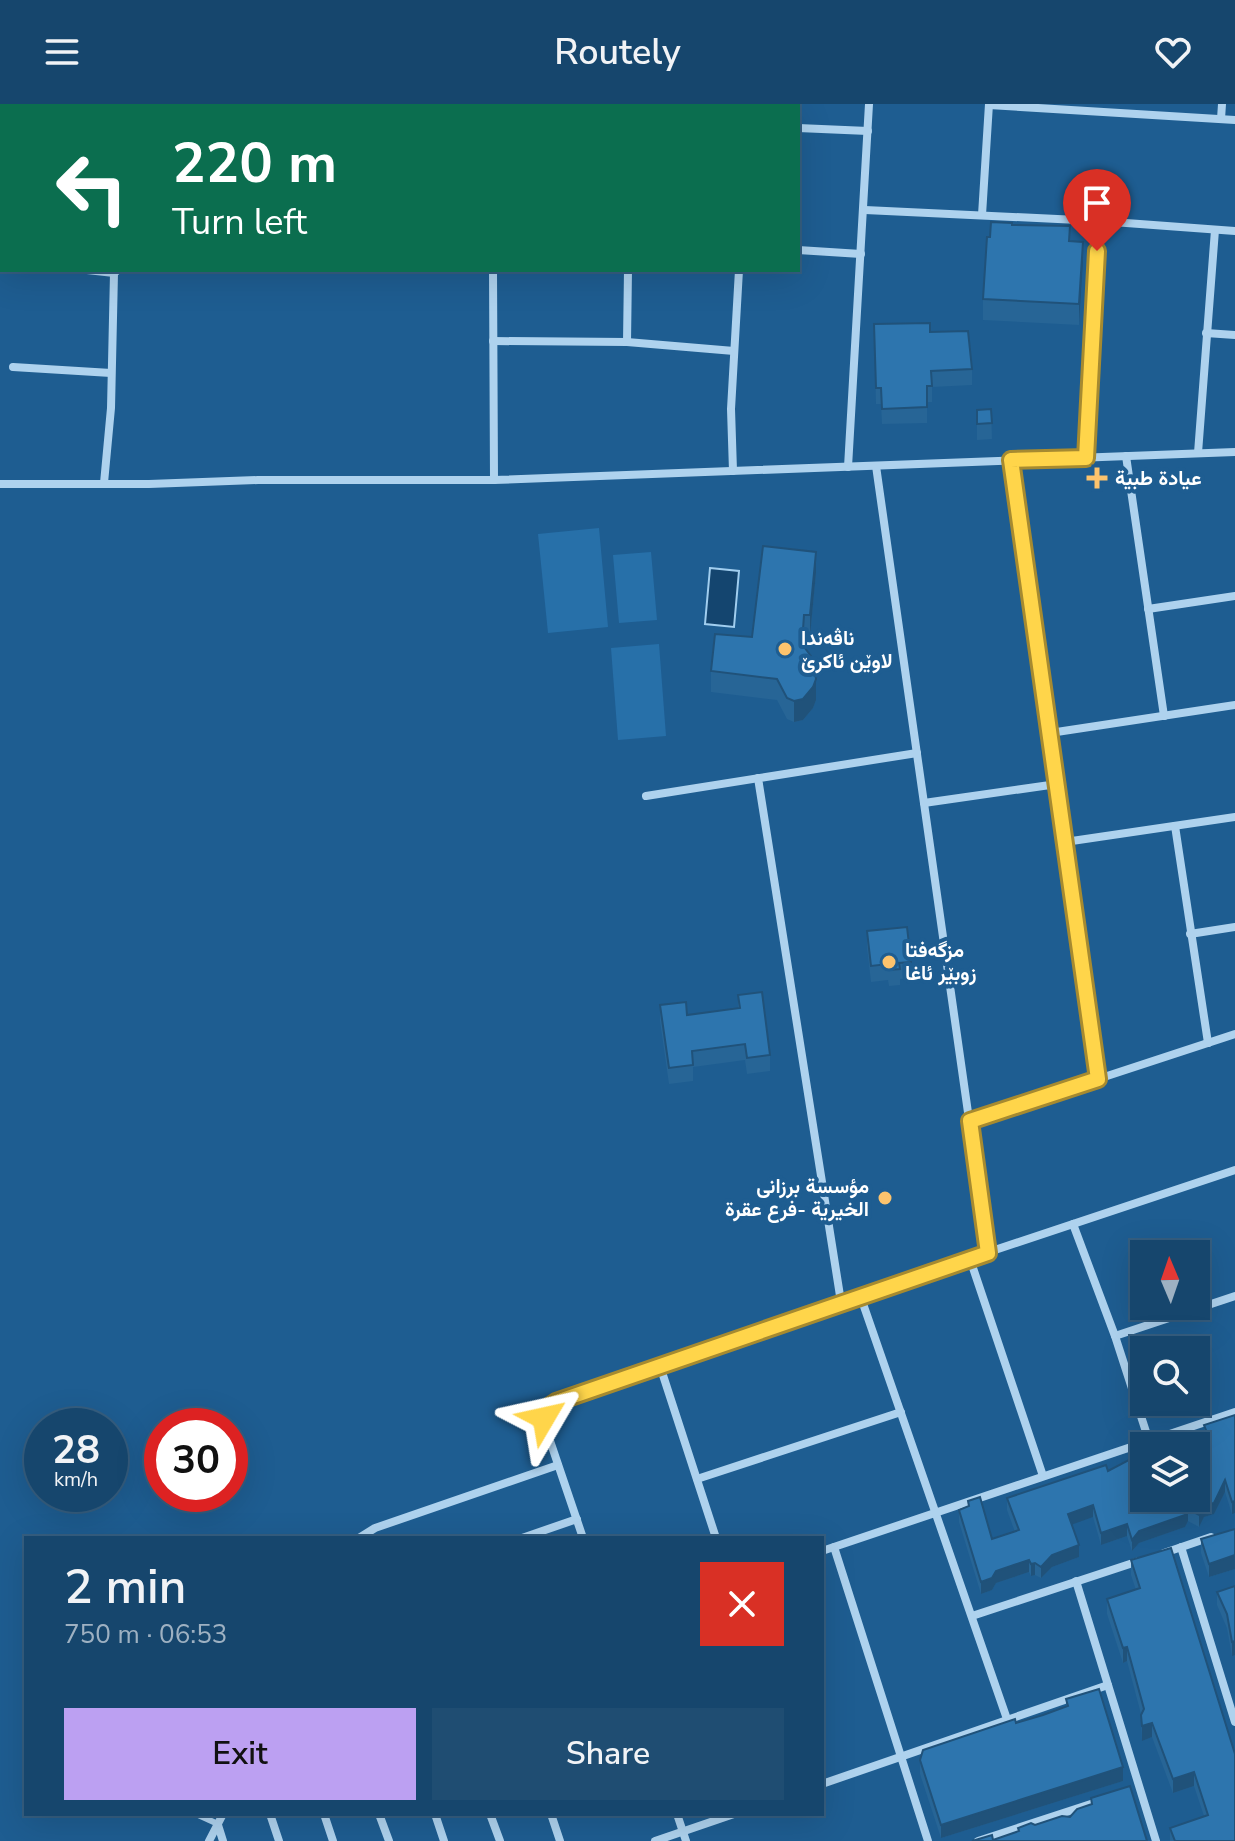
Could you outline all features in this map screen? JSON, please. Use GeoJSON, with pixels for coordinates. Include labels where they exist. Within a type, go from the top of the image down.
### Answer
{"type":"FeatureCollection","features":[{"type":"Feature","properties":{"kind":"street"},"geometry":{"type":"LineString","coordinates":[[848,467],[869,104]]}},
{"type":"Feature","properties":{"kind":"street"},"geometry":{"type":"LineString","coordinates":[[982,215],[989,104],[1106,108],[1235,120]]}},
{"type":"Feature","properties":{"kind":"street"},"geometry":{"type":"LineString","coordinates":[[1221,119],[1222,104]]}},
{"type":"Feature","properties":{"kind":"street"},"geometry":{"type":"LineString","coordinates":[[800,128],[868,131]]}},
{"type":"Feature","properties":{"kind":"street"},"geometry":{"type":"LineString","coordinates":[[865,210],[1235,231]]}},
{"type":"Feature","properties":{"kind":"street"},"geometry":{"type":"LineString","coordinates":[[1086,458],[1099,221]]}},
{"type":"Feature","properties":{"kind":"street"},"geometry":{"type":"LineString","coordinates":[[1198,453],[1215,230]]}},
{"type":"Feature","properties":{"kind":"street"},"geometry":{"type":"LineString","coordinates":[[800,250],[861,254]]}},
{"type":"Feature","properties":{"kind":"street"},"geometry":{"type":"LineString","coordinates":[[104,483],[111,408],[116,272]]}},
{"type":"Feature","properties":{"kind":"street"},"geometry":{"type":"LineString","coordinates":[[493,272],[494,480]]}},
{"type":"Feature","properties":{"kind":"street"},"geometry":{"type":"LineString","coordinates":[[627,342],[628,272]]}},
{"type":"Feature","properties":{"kind":"street"},"geometry":{"type":"LineString","coordinates":[[733,471],[731,409],[739,272]]}},
{"type":"Feature","properties":{"kind":"street"},"geometry":{"type":"LineString","coordinates":[[1206,333],[1235,335]]}},
{"type":"Feature","properties":{"kind":"street"},"geometry":{"type":"LineString","coordinates":[[493,341],[627,342],[734,351]]}},
{"type":"Feature","properties":{"kind":"street"},"geometry":{"type":"LineString","coordinates":[[13,367],[111,373]]}},
{"type":"Feature","properties":{"kind":"street"},"geometry":{"type":"LineString","coordinates":[[0,484],[494,480],[1235,452]]}},
{"type":"Feature","properties":{"kind":"street"},"geometry":{"type":"LineString","coordinates":[[1126,456],[1164,716]]}},
{"type":"Feature","properties":{"kind":"street"},"geometry":{"type":"LineString","coordinates":[[1011,460],[1098,1079]]}},
{"type":"Feature","properties":{"kind":"street"},"geometry":{"type":"LineString","coordinates":[[876,466],[988,1253]]}},
{"type":"Feature","properties":{"kind":"street"},"geometry":{"type":"LineString","coordinates":[[1148,609],[1235,596]]}},
{"type":"Feature","properties":{"kind":"street"},"geometry":{"type":"LineString","coordinates":[[1050,733],[1235,705]]}},
{"type":"Feature","properties":{"kind":"street"},"geometry":{"type":"LineString","coordinates":[[646,796],[917,753]]}},
{"type":"Feature","properties":{"kind":"street"},"geometry":{"type":"LineString","coordinates":[[758,778],[841,1302]]}},
{"type":"Feature","properties":{"kind":"street"},"geometry":{"type":"LineString","coordinates":[[924,803],[1057,784]]}},
{"type":"Feature","properties":{"kind":"street"},"geometry":{"type":"LineString","coordinates":[[1065,842],[1235,817]]}},
{"type":"Feature","properties":{"kind":"street"},"geometry":{"type":"LineString","coordinates":[[1175,826],[1208,1043]]}},
{"type":"Feature","properties":{"kind":"street"},"geometry":{"type":"LineString","coordinates":[[1190,934],[1235,927]]}},
{"type":"Feature","properties":{"kind":"street"},"geometry":{"type":"LineString","coordinates":[[970,1121],[1235,1034]]}},
{"type":"Feature","properties":{"kind":"street"},"geometry":{"type":"LineString","coordinates":[[582,1536],[544,1423],[547,1408],[556,1402],[860,1295],[1235,1170]]}},
{"type":"Feature","properties":{"kind":"street"},"geometry":{"type":"LineString","coordinates":[[1073,1224],[1115,1336],[1146,1432]]}},
{"type":"Feature","properties":{"kind":"street"},"geometry":{"type":"LineString","coordinates":[[970,1259],[1043,1476]]}},
{"type":"Feature","properties":{"kind":"street"},"geometry":{"type":"LineString","coordinates":[[860,1295],[1007,1719]]}},
{"type":"Feature","properties":{"kind":"street"},"geometry":{"type":"LineString","coordinates":[[1115,1336],[1235,1296]]}},
{"type":"Feature","properties":{"kind":"street"},"geometry":{"type":"LineString","coordinates":[[660,1366],[715,1536]]}},
{"type":"Feature","properties":{"kind":"street"},"geometry":{"type":"LineString","coordinates":[[697,1479],[901,1412]]}},
{"type":"Feature","properties":{"kind":"street"},"geometry":{"type":"LineString","coordinates":[[1176,1432],[1235,1412]]}},
{"type":"Feature","properties":{"kind":"street"},"geometry":{"type":"LineString","coordinates":[[824,1550],[1130,1447]]}},
{"type":"Feature","properties":{"kind":"street"},"geometry":{"type":"LineString","coordinates":[[362,1536],[375,1528],[558,1465]]}},
{"type":"Feature","properties":{"kind":"street"},"geometry":{"type":"LineString","coordinates":[[528,1536],[577,1519]]}},
{"type":"Feature","properties":{"kind":"street"},"geometry":{"type":"LineString","coordinates":[[972,1616],[1222,1534]]}},
{"type":"Feature","properties":{"kind":"street"},"geometry":{"type":"LineString","coordinates":[[834,1547],[928,1841]]}},
{"type":"Feature","properties":{"kind":"street"},"geometry":{"type":"LineString","coordinates":[[1181,1547],[1235,1722]]}},
{"type":"Feature","properties":{"kind":"street"},"geometry":{"type":"LineString","coordinates":[[1076,1581],[1156,1841]]}},
{"type":"Feature","properties":{"kind":"street"},"geometry":{"type":"LineString","coordinates":[[824,1783],[1108,1685]]}},
{"type":"Feature","properties":{"kind":"street"},"geometry":{"type":"LineString","coordinates":[[1124,1793],[1139,1788]]}},
{"type":"Feature","properties":{"kind":"street"},"geometry":{"type":"LineString","coordinates":[[978,1841],[1110,1797]]}},
{"type":"Feature","properties":{"kind":"street"},"geometry":{"type":"LineString","coordinates":[[209,1841],[222,1816]]}},
{"type":"Feature","properties":{"kind":"street"},"geometry":{"type":"LineString","coordinates":[[271,1816],[279,1841]]}},
{"type":"Feature","properties":{"kind":"street"},"geometry":{"type":"LineString","coordinates":[[325,1816],[333,1841]]}},
{"type":"Feature","properties":{"kind":"street"},"geometry":{"type":"LineString","coordinates":[[380,1816],[389,1841]]}},
{"type":"Feature","properties":{"kind":"street"},"geometry":{"type":"LineString","coordinates":[[436,1816],[444,1841]]}},
{"type":"Feature","properties":{"kind":"street"},"geometry":{"type":"LineString","coordinates":[[491,1816],[500,1841]]}},
{"type":"Feature","properties":{"kind":"street"},"geometry":{"type":"LineString","coordinates":[[552,1816],[560,1841]]}},
{"type":"Feature","properties":{"kind":"street"},"geometry":{"type":"LineString","coordinates":[[678,1816],[684,1836]]}},
{"type":"Feature","properties":{"kind":"street"},"geometry":{"type":"LineString","coordinates":[[655,1841],[684,1836],[729,1816]]}},
{"type":"Feature","properties":{"kind":"street"},"geometry":{"type":"LineString","coordinates":[[218,1824],[223,1841]]}},
{"type":"Feature","properties":{"kind":"lane"},"geometry":{"type":"LineString","coordinates":[[200,1816],[218,1824]]}},
{"type":"Feature","properties":{"kind":"shaded area"},"geometry":{"type":"Polygon","coordinates":[[[599,528],[608,627],[548,633],[538,534],[599,528]]]}},
{"type":"Feature","properties":{"kind":"shaded area"},"geometry":{"type":"Polygon","coordinates":[[[651,552],[657,620],[619,623],[613,555],[651,552]]]}},
{"type":"Feature","properties":{"kind":"shaded area"},"geometry":{"type":"Polygon","coordinates":[[[710,568],[739,571],[734,627],[705,624],[710,568]]]}},
{"type":"Feature","properties":{"kind":"shaded area"},"geometry":{"type":"Polygon","coordinates":[[[659,644],[666,736],[618,740],[611,648],[659,644]]]}},
{"type":"Feature","properties":{"kind":"building"},"geometry":{"type":"Polygon","coordinates":[[[991,222],[1070,226],[1069,241],[1083,242],[1079,304],[983,299],[987,237],[990,237],[991,222]]]}},
{"type":"Feature","properties":{"kind":"building"},"geometry":{"type":"Polygon","coordinates":[[[930,323],[930,332],[968,331],[972,369],[931,371],[932,386],[927,386],[927,407],[882,409],[881,388],[876,388],[874,324],[930,323]]]}},
{"type":"Feature","properties":{"kind":"building"},"geometry":{"type":"Polygon","coordinates":[[[991,409],[992,423],[977,424],[977,410],[991,409]]]}},
{"type":"Feature","properties":{"kind":"building","name":"ناڤەندا لاوێن ئاکرێ"},"geometry":{"type":"Polygon","coordinates":[[[763,546],[816,552],[810,615],[804,615],[802,644],[813,659],[816,679],[803,699],[794,701],[787,698],[777,679],[711,671],[715,634],[752,637],[763,546]]]}},
{"type":"Feature","properties":{"kind":"building"},"geometry":{"type":"Polygon","coordinates":[[[907,927],[911,962],[899,963],[900,969],[889,970],[888,964],[871,966],[867,931],[907,927]]]}},
{"type":"Feature","properties":{"kind":"building"},"geometry":{"type":"Polygon","coordinates":[[[762,992],[770,1055],[747,1058],[745,1044],[692,1051],[693,1065],[669,1068],[660,1005],[686,1002],[687,1015],[740,1008],[738,995],[762,992]]]}},
{"type":"Feature","properties":{"kind":"building"},"geometry":{"type":"Polygon","coordinates":[[[1235,1415],[1235,1501],[1232,1502],[1225,1480],[1214,1503],[1210,1504],[1210,1432],[1207,1432],[1204,1425],[1235,1415]]]}},
{"type":"Feature","properties":{"kind":"building"},"geometry":{"type":"Polygon","coordinates":[[[1130,1460],[1130,1512],[1186,1512],[1185,1515],[1139,1531],[1132,1540],[1127,1524],[1101,1533],[1093,1505],[1068,1514],[1079,1545],[1052,1555],[1041,1567],[1031,1564],[1029,1560],[996,1571],[992,1578],[981,1582],[959,1510],[969,1506],[968,1501],[980,1497],[992,1539],[1019,1530],[1007,1498],[1106,1465],[1108,1471],[1130,1460]]]}},
{"type":"Feature","properties":{"kind":"building"},"geometry":{"type":"Polygon","coordinates":[[[1235,1529],[1235,1555],[1209,1564],[1201,1539],[1235,1529]]]}},
{"type":"Feature","properties":{"kind":"building"},"geometry":{"type":"Polygon","coordinates":[[[1171,1548],[1235,1754],[1235,1841],[1175,1841],[1170,1828],[1208,1815],[1194,1772],[1173,1779],[1152,1723],[1142,1726],[1144,1709],[1127,1647],[1123,1648],[1107,1599],[1140,1588],[1131,1560],[1171,1548]]]}},
{"type":"Feature","properties":{"kind":"building"},"geometry":{"type":"Polygon","coordinates":[[[1235,1586],[1235,1641],[1232,1642],[1227,1614],[1217,1592],[1235,1586]]]}},
{"type":"Feature","properties":{"kind":"building"},"geometry":{"type":"Polygon","coordinates":[[[1099,1689],[1123,1767],[941,1825],[920,1760],[923,1750],[1015,1719],[1016,1723],[1043,1715],[1068,1706],[1066,1699],[1099,1689]]]}},
{"type":"Feature","properties":{"kind":"building"},"geometry":{"type":"Polygon","coordinates":[[[1130,1786],[1147,1841],[972,1841],[992,1835],[993,1840],[1019,1831],[1018,1828],[1031,1823],[1035,1825],[1062,1816],[1070,1817],[1077,1809],[1092,1804],[1091,1798],[1130,1786]]]}},
{"type":"Feature","properties":{"kind":"place","name":"عيادة طبية"},"geometry":{"type":"Point","coordinates":[1097,478]}},
{"type":"Feature","properties":{"kind":"place","name":"ناڤەندا لاوێن ئاکرێ"},"geometry":{"type":"Point","coordinates":[785,649]}},
{"type":"Feature","properties":{"kind":"place","name":"مزگەفتا زوبێر ئاغا"},"geometry":{"type":"Point","coordinates":[889,962]}},
{"type":"Feature","properties":{"kind":"place","name":"مؤسسة برزانى الخيرية -فرع عقرة"},"geometry":{"type":"Point","coordinates":[885,1198]}},
{"type":"Feature","properties":{"kind":"route"},"geometry":{"type":"LineString","coordinates":[[544,1418],[547,1408],[556,1402],[988,1253],[970,1121],[1098,1079],[1011,460],[1086,458],[1097,251]]}}]}
